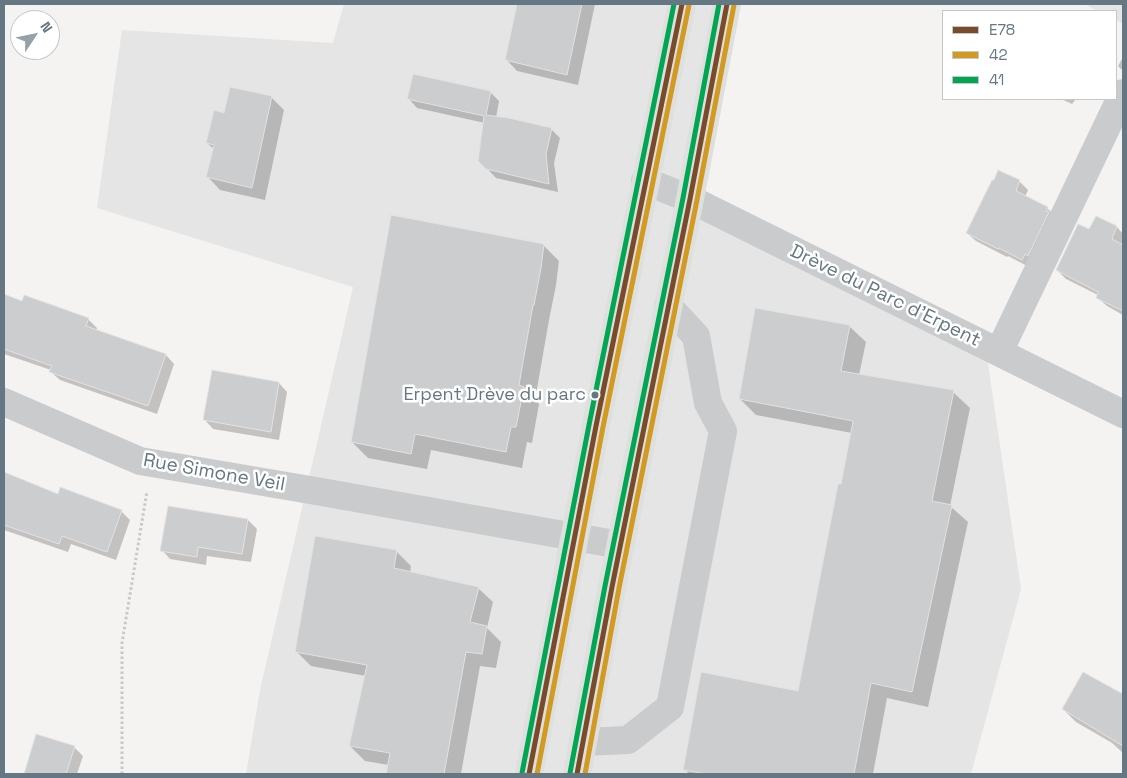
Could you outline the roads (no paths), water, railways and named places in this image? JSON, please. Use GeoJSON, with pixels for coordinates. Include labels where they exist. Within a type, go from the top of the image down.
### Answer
{"type":"FeatureCollection","features":[{"type":"Feature","properties":{"kind":"main road"},"geometry":{"type":"LineString","coordinates":[[529,774],[645,181],[682,4]]}},
{"type":"Feature","properties":{"kind":"main road"},"geometry":{"type":"LineString","coordinates":[[577,774],[620,545],[690,199],[727,4]]}},
{"type":"Feature","properties":{"kind":"street"},"geometry":{"type":"LineString","coordinates":[[999,352],[1123,93]]}},
{"type":"Feature","properties":{"kind":"street","name":"Drève du Parc d'Erpent"},"geometry":{"type":"LineString","coordinates":[[645,181],[690,199],[1123,414]]}},
{"type":"Feature","properties":{"kind":"street"},"geometry":{"type":"LineString","coordinates":[[583,742],[628,740],[670,707],[723,431],[708,403],[696,336],[668,306]]}},
{"type":"Feature","properties":{"kind":"street","name":"Rue Simone Veil"},"geometry":{"type":"LineString","coordinates":[[4,402],[140,461],[620,545]]}},
{"type":"Feature","properties":{"kind":"place","name":"Erpent Drève du parc"},"geometry":{"type":"Point","coordinates":[595,395]}}]}
